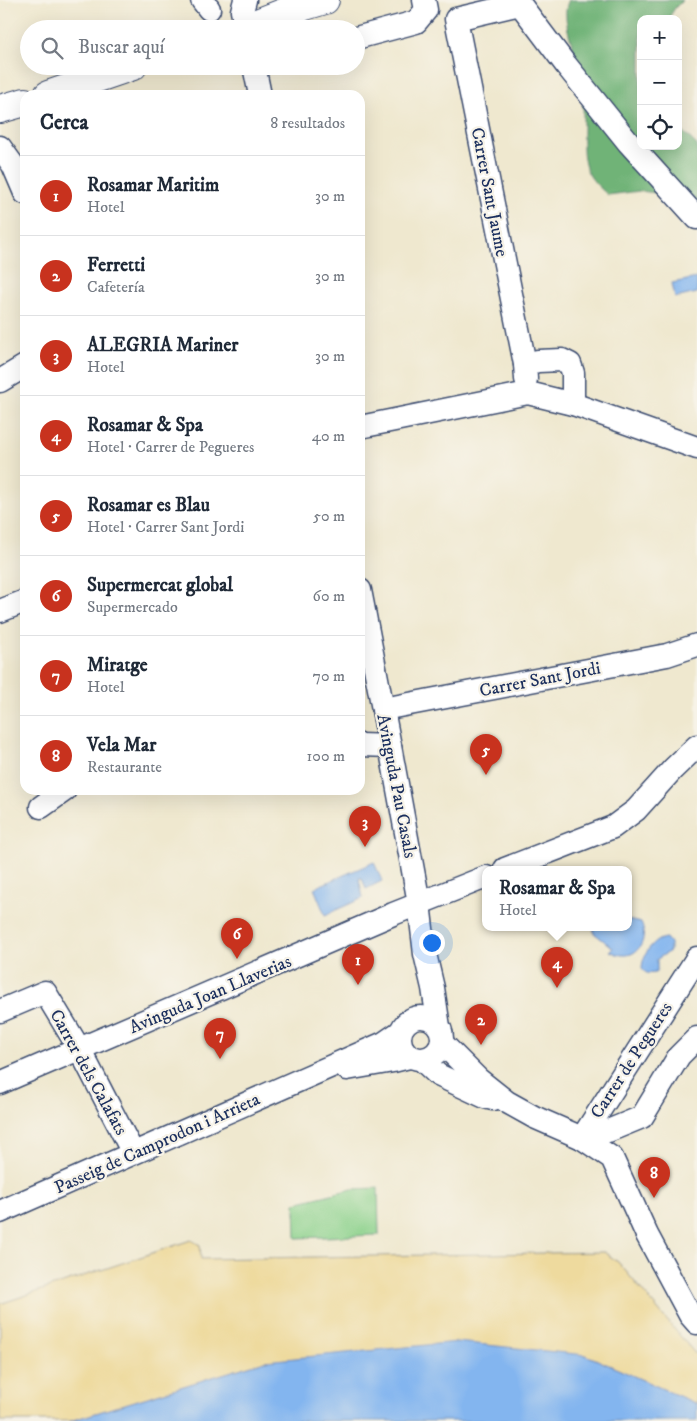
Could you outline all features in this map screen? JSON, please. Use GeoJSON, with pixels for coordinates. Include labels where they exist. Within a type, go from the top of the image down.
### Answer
{"type":"FeatureCollection","features":[{"type":"Feature","properties":{"kind":"main road"},"geometry":{"type":"LineString","coordinates":[[292,20],[325,0]]}},
{"type":"Feature","properties":{"kind":"main road"},"geometry":{"type":"LineString","coordinates":[[69,90],[109,75]]}},
{"type":"Feature","properties":{"kind":"main road"},"geometry":{"type":"LineString","coordinates":[[0,109],[20,103]]}},
{"type":"Feature","properties":{"kind":"street"},"geometry":{"type":"LineString","coordinates":[[244,20],[242,10],[245,0]]}},
{"type":"Feature","properties":{"kind":"street"},"geometry":{"type":"LineString","coordinates":[[365,36],[416,22],[426,10],[424,0]]}},
{"type":"Feature","properties":{"kind":"street","name":"Carrer Sant Jaume"},"geometry":{"type":"LineString","coordinates":[[528,393],[525,364],[456,20],[520,4],[628,142],[697,218]]}},
{"type":"Feature","properties":{"kind":"street"},"geometry":{"type":"LineString","coordinates":[[256,75],[259,90]]}},
{"type":"Feature","properties":{"kind":"street"},"geometry":{"type":"LineString","coordinates":[[0,147],[13,166],[20,181]]}},
{"type":"Feature","properties":{"kind":"street"},"geometry":{"type":"LineString","coordinates":[[525,364],[562,360],[570,364],[573,373],[573,404]]}},
{"type":"Feature","properties":{"kind":"street"},"geometry":{"type":"LineString","coordinates":[[0,381],[20,369]]}},
{"type":"Feature","properties":{"kind":"street"},"geometry":{"type":"LineString","coordinates":[[365,426],[528,393],[573,404],[697,448]]}},
{"type":"Feature","properties":{"kind":"street","name":"Avinguda Pau Casals"},"geometry":{"type":"LineString","coordinates":[[365,616],[419,903],[440,1035]]}},
{"type":"Feature","properties":{"kind":"street","name":"Carrer Sant Jordi"},"geometry":{"type":"LineString","coordinates":[[383,710],[667,655],[697,645]]}},
{"type":"Feature","properties":{"kind":"street"},"geometry":{"type":"LineString","coordinates":[[365,746],[390,746]]}},
{"type":"Feature","properties":{"kind":"street"},"geometry":{"type":"LineString","coordinates":[[513,866],[614,826],[636,810],[673,769],[697,746]]}},
{"type":"Feature","properties":{"kind":"street"},"geometry":{"type":"LineString","coordinates":[[41,807],[58,795]]}},
{"type":"Feature","properties":{"kind":"street","name":"Avinguda Joan Llaverias"},"geometry":{"type":"LineString","coordinates":[[0,1084],[419,903],[482,879]]}},
{"type":"Feature","properties":{"kind":"street","name":"Avinguda Pau Casals"},"geometry":{"type":"LineString","coordinates":[[407,1025],[420,1000],[426,954]]}},
{"type":"Feature","properties":{"kind":"street","name":"Carrer de Pegueres"},"geometry":{"type":"LineString","coordinates":[[582,1138],[697,958]]}},
{"type":"Feature","properties":{"kind":"street","name":"Carrer dels Calafats"},"geometry":{"type":"LineString","coordinates":[[0,1011],[45,992],[80,1050],[133,1153]]}},
{"type":"Feature","properties":{"kind":"street"},"geometry":{"type":"LineString","coordinates":[[506,1102],[485,1097],[438,1075],[403,1050],[400,1046],[399,1036],[407,1025],[422,1017],[435,1022],[440,1035],[478,1079],[506,1102],[534,1117],[582,1138],[612,1158],[646,1235],[690,1315],[697,1323]]}},
{"type":"Feature","properties":{"kind":"street","name":"Passeig de Camprodon i Arrieta"},"geometry":{"type":"LineString","coordinates":[[0,1212],[384,1043],[407,1025]]}},
{"type":"Feature","properties":{"kind":"street"},"geometry":{"type":"LineString","coordinates":[[416,1058],[435,1054],[440,1047],[440,1035]]}},
{"type":"Feature","properties":{"kind":"street"},"geometry":{"type":"LineString","coordinates":[[582,1138],[608,1131],[642,1117],[679,1056],[697,1038]]}},
{"type":"Feature","properties":{"kind":"street","name":"Passeig de Camprodon i Arrieta"},"geometry":{"type":"LineString","coordinates":[[314,1074],[416,1058]]}},
{"type":"Feature","properties":{"kind":"green space"},"geometry":{"type":"Polygon","coordinates":[[[569,0],[683,0],[671,15],[637,15],[637,150],[682,150],[682,131],[697,145],[697,214],[656,193],[640,191],[608,195],[590,176],[583,153],[581,78],[569,35],[566,7],[569,0]]]}},
{"type":"Feature","properties":{"kind":"green space"},"geometry":{"type":"Polygon","coordinates":[[[378,1188],[379,1235],[296,1238],[295,1203],[352,1189],[378,1188]]]}},
{"type":"Feature","properties":{"kind":"sand"},"geometry":{"type":"Polygon","coordinates":[[[191,1240],[200,1245],[201,1259],[604,1252],[618,1262],[697,1356],[697,1404],[586,1355],[265,1361],[70,1421],[0,1421],[0,1304],[191,1240]]]}},
{"type":"Feature","properties":{"kind":"water"},"geometry":{"type":"Polygon","coordinates":[[[697,278],[697,293],[675,298],[672,283],[697,278]]]}},
{"type":"Feature","properties":{"kind":"water"},"geometry":{"type":"Polygon","coordinates":[[[374,862],[382,881],[366,889],[362,878],[359,878],[363,898],[325,915],[314,888],[374,862]]]}},
{"type":"Feature","properties":{"kind":"water"},"geometry":{"type":"Polygon","coordinates":[[[632,921],[641,923],[644,934],[641,945],[634,953],[621,955],[610,951],[613,948],[594,931],[632,931],[632,921]]]}},
{"type":"Feature","properties":{"kind":"water"},"geometry":{"type":"Polygon","coordinates":[[[666,938],[670,943],[670,951],[657,959],[655,973],[646,973],[642,969],[642,964],[646,954],[656,941],[666,938]]]}},
{"type":"Feature","properties":{"kind":"water"},"geometry":{"type":"Polygon","coordinates":[[[457,1342],[586,1355],[697,1404],[697,1421],[70,1421],[265,1361],[457,1342]]]}},
{"type":"Feature","properties":{"kind":"place","name":"Rosamar es Blau"},"geometry":{"type":"Point","coordinates":[486,775]}},
{"type":"Feature","properties":{"kind":"place","name":"ALEGRIA Mariner"},"geometry":{"type":"Point","coordinates":[365,847]}},
{"type":"Feature","properties":{"kind":"place","name":"Supermercat global"},"geometry":{"type":"Point","coordinates":[237,959]}},
{"type":"Feature","properties":{"kind":"place","name":"Rosamar Maritim"},"geometry":{"type":"Point","coordinates":[358,985]}},
{"type":"Feature","properties":{"kind":"place","name":"Rosamar & Spa"},"geometry":{"type":"Point","coordinates":[557,988]}},
{"type":"Feature","properties":{"kind":"place","name":"Ferretti"},"geometry":{"type":"Point","coordinates":[481,1045]}},
{"type":"Feature","properties":{"kind":"place","name":"Miratge"},"geometry":{"type":"Point","coordinates":[220,1059]}},
{"type":"Feature","properties":{"kind":"place","name":"Vela Mar"},"geometry":{"type":"Point","coordinates":[654,1198]}}]}
